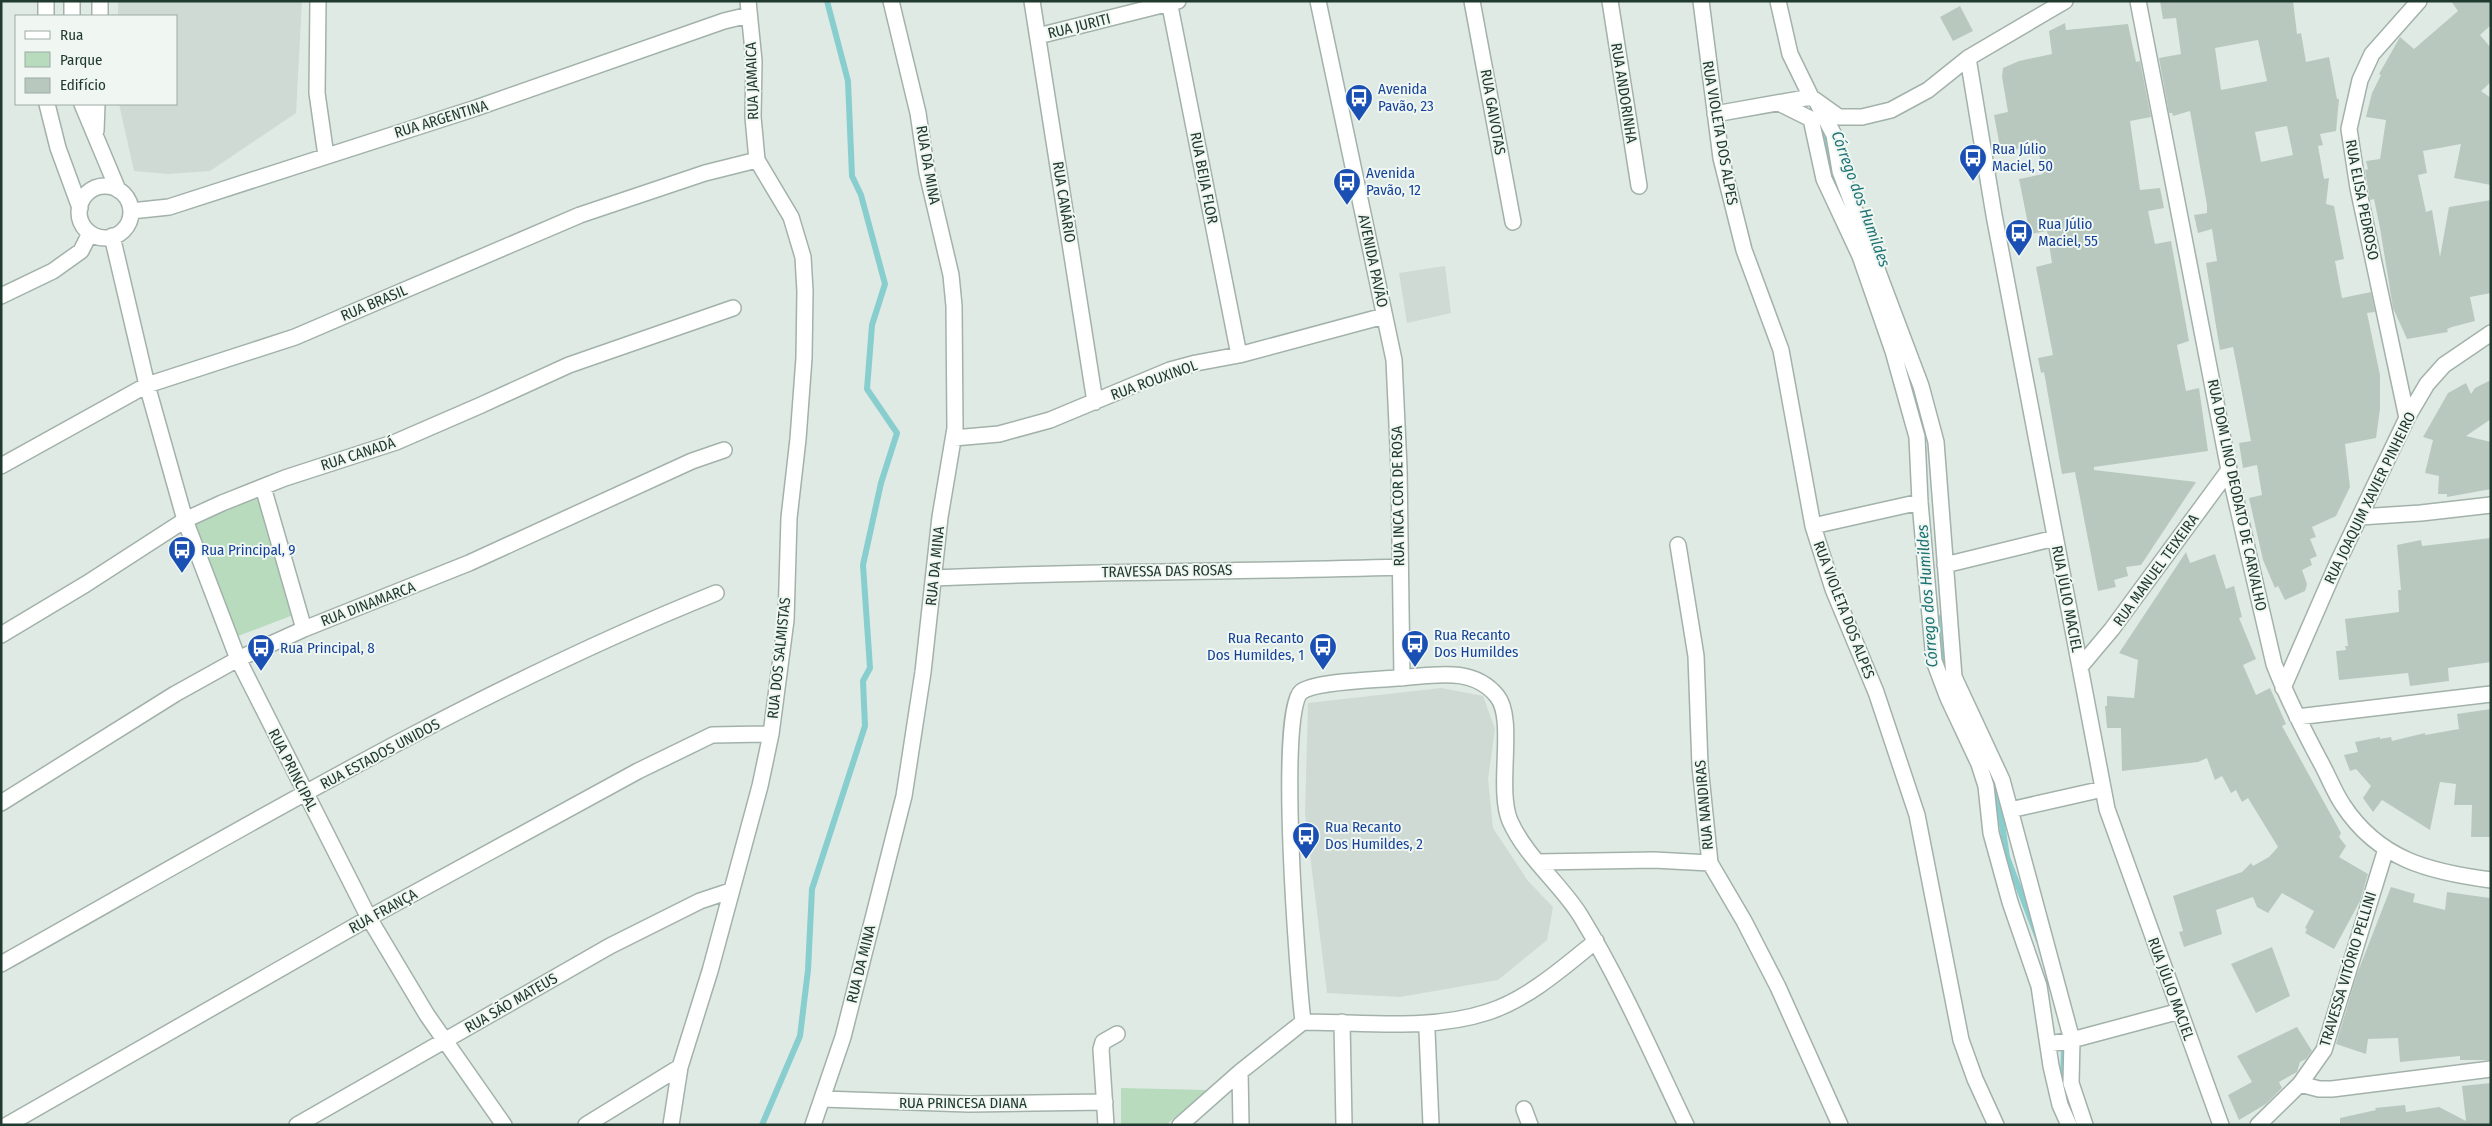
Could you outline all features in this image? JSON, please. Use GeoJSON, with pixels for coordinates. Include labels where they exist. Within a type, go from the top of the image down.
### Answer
{"type":"FeatureCollection","features":[{"type":"Feature","properties":{"kind":"street"},"geometry":{"type":"LineString","coordinates":[[46,1],[46,15]]}},
{"type":"Feature","properties":{"kind":"street"},"geometry":{"type":"LineString","coordinates":[[72,1],[72,15]]}},
{"type":"Feature","properties":{"kind":"street"},"geometry":{"type":"LineString","coordinates":[[100,1],[100,15]]}},
{"type":"Feature","properties":{"kind":"street"},"geometry":{"type":"LineString","coordinates":[[318,1],[317,93],[326,156]]}},
{"type":"Feature","properties":{"kind":"street","name":"RUA DA MINA"},"geometry":{"type":"LineString","coordinates":[[813,1125],[843,1036],[904,796],[923,672],[940,517],[954,438],[954,306],[950,275],[927,174],[918,113],[891,1]]}},
{"type":"Feature","properties":{"kind":"street","name":"RUA CANÁRIO"},"geometry":{"type":"LineString","coordinates":[[1032,1],[1094,402]]}},
{"type":"Feature","properties":{"kind":"street","name":"AVENIDA PAVÃO"},"geometry":{"type":"LineString","coordinates":[[1318,1],[1384,316]]}},
{"type":"Feature","properties":{"kind":"street","name":"RUA GAIVOTAS"},"geometry":{"type":"LineString","coordinates":[[1472,1],[1513,222]]}},
{"type":"Feature","properties":{"kind":"street","name":"RUA ANDORINHA"},"geometry":{"type":"LineString","coordinates":[[1610,1],[1639,186]]}},
{"type":"Feature","properties":{"kind":"street","name":"RUA VIOLETA DOS ALPES"},"geometry":{"type":"LineString","coordinates":[[1701,1],[1721,158],[1755,284],[1775,330],[1781,350],[1813,526],[1833,589],[1876,692],[1917,815],[1961,1040],[1975,1079],[1996,1125]]}},
{"type":"Feature","properties":{"kind":"street"},"geometry":{"type":"LineString","coordinates":[[1778,1],[1790,54],[1833,135],[1840,171],[1936,442],[1954,677],[1972,731],[1986,786],[1991,834],[2010,902],[2039,986],[2060,1106],[2069,1125]]}},
{"type":"Feature","properties":{"kind":"street"},"geometry":{"type":"LineString","coordinates":[[1715,114],[1779,103],[1814,100],[1839,117],[1862,117],[1891,110],[1928,90],[1968,58],[2065,1]]}},
{"type":"Feature","properties":{"kind":"street","name":"RUA DOM LINO DEODATO DE CARVALHO"},"geometry":{"type":"LineString","coordinates":[[2138,1],[2229,470],[2274,664],[2283,688],[2342,804],[2376,843],[2429,870],[2491,880]]}},
{"type":"Feature","properties":{"kind":"street","name":"RUA ELISA PEDROSO"},"geometry":{"type":"LineString","coordinates":[[2407,418],[2358,188],[2349,129],[2360,80],[2372,54],[2419,1]]}},
{"type":"Feature","properties":{"kind":"street","name":"RUA JURITI"},"geometry":{"type":"LineString","coordinates":[[1038,36],[1172,2]]}},
{"type":"Feature","properties":{"kind":"street","name":"RUA BEIJA FLOR"},"geometry":{"type":"LineString","coordinates":[[1172,2],[1239,355]]}},
{"type":"Feature","properties":{"kind":"street","name":"RUA ARGENTINA"},"geometry":{"type":"LineString","coordinates":[[131,211],[169,207],[476,108],[724,21],[748,8]]}},
{"type":"Feature","properties":{"kind":"street","name":"RUA JAMAICA"},"geometry":{"type":"LineString","coordinates":[[748,8],[754,62],[753,117],[756,160]]}},
{"type":"Feature","properties":{"kind":"street","name":"RUA JÚLIO MACIEL"},"geometry":{"type":"LineString","coordinates":[[1968,58],[1994,215],[2107,809],[2221,1125]]}},
{"type":"Feature","properties":{"kind":"street"},"geometry":{"type":"LineString","coordinates":[[1779,103],[1811,119],[1824,179],[1906,361],[1918,437],[1920,502],[1934,661],[1972,731],[2002,780],[2070,1041],[2071,1083],[2085,1125]]}},
{"type":"Feature","properties":{"kind":"street"},"geometry":{"type":"LineString","coordinates":[[47,105],[58,148],[80,208],[81,221],[90,233],[97,237],[112,236],[126,227],[131,211],[129,203],[118,190],[82,105]]}},
{"type":"Feature","properties":{"kind":"street"},"geometry":{"type":"LineString","coordinates":[[95,135],[97,105]]}},
{"type":"Feature","properties":{"kind":"street"},"geometry":{"type":"LineString","coordinates":[[1813,135],[1833,135]]}},
{"type":"Feature","properties":{"kind":"street","name":"RUA BRASIL"},"geometry":{"type":"LineString","coordinates":[[1,466],[147,385],[295,337],[580,215],[696,176],[756,160]]}},
{"type":"Feature","properties":{"kind":"street","name":"RUA DOS SALMISTAS"},"geometry":{"type":"LineString","coordinates":[[671,1125],[680,1067],[710,971],[760,786],[771,734],[786,620],[789,518],[798,439],[804,358],[805,290],[803,257],[791,217],[756,160]]}},
{"type":"Feature","properties":{"kind":"street"},"geometry":{"type":"LineString","coordinates":[[1824,179],[1840,171]]}},
{"type":"Feature","properties":{"kind":"street"},"geometry":{"type":"LineString","coordinates":[[80,208],[82,200],[94,188],[102,186],[118,190]]}},
{"type":"Feature","properties":{"kind":"street"},"geometry":{"type":"LineString","coordinates":[[1,296],[53,271],[81,251],[90,233]]}},
{"type":"Feature","properties":{"kind":"street","name":"RUA PRINCIPAL"},"geometry":{"type":"LineString","coordinates":[[112,236],[147,385],[185,520],[238,659],[304,794],[369,918],[427,1015],[504,1125]]}},
{"type":"Feature","properties":{"kind":"street","name":"RUA CANADÁ"},"geometry":{"type":"LineString","coordinates":[[1,635],[94,579],[185,520],[263,487],[396,442],[569,365],[733,308]]}},
{"type":"Feature","properties":{"kind":"street","name":"RUA ROUXINOL"},"geometry":{"type":"LineString","coordinates":[[954,438],[999,434],[1050,420],[1170,370],[1239,355],[1384,316]]}},
{"type":"Feature","properties":{"kind":"street","name":"RUA INCA COR DE ROSA"},"geometry":{"type":"LineString","coordinates":[[1384,316],[1395,370],[1402,678]]}},
{"type":"Feature","properties":{"kind":"street","name":"RUA JOAQUIM XAVIER PINHEIRO"},"geometry":{"type":"LineString","coordinates":[[2283,688],[2337,564],[2407,418],[2427,384],[2444,365],[2491,333]]}},
{"type":"Feature","properties":{"kind":"street","name":"RUA DINAMARCA"},"geometry":{"type":"LineString","coordinates":[[1,803],[175,694],[238,659],[304,629],[469,563],[692,461],[724,450]]}},
{"type":"Feature","properties":{"kind":"street","name":"RUA MANUEL TEIXEIRA"},"geometry":{"type":"LineString","coordinates":[[2080,668],[2124,614],[2229,470]]}},
{"type":"Feature","properties":{"kind":"street"},"geometry":{"type":"LineString","coordinates":[[263,487],[304,629]]}},
{"type":"Feature","properties":{"kind":"street"},"geometry":{"type":"LineString","coordinates":[[1813,526],[1920,502]]}},
{"type":"Feature","properties":{"kind":"street"},"geometry":{"type":"LineString","coordinates":[[2360,517],[2422,514],[2491,505]]}},
{"type":"Feature","properties":{"kind":"street"},"geometry":{"type":"LineString","coordinates":[[1924,540],[1942,538]]}},
{"type":"Feature","properties":{"kind":"street"},"geometry":{"type":"LineString","coordinates":[[1945,565],[2056,538]]}},
{"type":"Feature","properties":{"kind":"street","name":"RUA NANDIRAS"},"geometry":{"type":"LineString","coordinates":[[1678,545],[1696,656],[1700,766],[1710,863],[1778,987],[1840,1125]]}},
{"type":"Feature","properties":{"kind":"street","name":"TRAVESSA DAS ROSAS"},"geometry":{"type":"LineString","coordinates":[[934,578],[1082,572],[1400,567]]}},
{"type":"Feature","properties":{"kind":"street","name":"RUA ESTADOS UNIDOS"},"geometry":{"type":"LineString","coordinates":[[1,964],[304,794],[444,720],[572,656],[716,593]]}},
{"type":"Feature","properties":{"kind":"street"},"geometry":{"type":"LineString","coordinates":[[1303,1022],[1297,978],[1292,869],[1291,748],[1293,712],[1296,699],[1309,688],[1402,678],[1466,674],[1498,697],[1504,716],[1504,777],[1509,817],[1520,841],[1564,892],[1596,941],[1620,986],[1686,1125]]}},
{"type":"Feature","properties":{"kind":"street"},"geometry":{"type":"LineString","coordinates":[[2297,717],[2491,694]]}},
{"type":"Feature","properties":{"kind":"street","name":"RUA FRANÇA"},"geometry":{"type":"LineString","coordinates":[[7,1125],[369,918],[609,785],[712,735],[771,734]]}},
{"type":"Feature","properties":{"kind":"street"},"geometry":{"type":"LineString","coordinates":[[2010,810],[2103,789]]}},
{"type":"Feature","properties":{"kind":"street","name":"TRAVESSA VITÓRIO PELLINI"},"geometry":{"type":"LineString","coordinates":[[2258,1125],[2300,1084],[2324,1050],[2386,849]]}},
{"type":"Feature","properties":{"kind":"street"},"geometry":{"type":"LineString","coordinates":[[1538,862],[1654,860],[1710,863]]}},
{"type":"Feature","properties":{"kind":"street","name":"RUA SÃO MATEUS"},"geometry":{"type":"LineString","coordinates":[[297,1125],[610,946],[700,901],[730,892]]}},
{"type":"Feature","properties":{"kind":"street"},"geometry":{"type":"LineString","coordinates":[[1180,1125],[1240,1072],[1303,1022],[1426,1023],[1489,1012],[1526,994],[1596,941]]}},
{"type":"Feature","properties":{"kind":"street"},"geometry":{"type":"LineString","coordinates":[[2049,1044],[2070,1041],[2180,1011]]}},
{"type":"Feature","properties":{"kind":"street"},"geometry":{"type":"LineString","coordinates":[[1342,1022],[1344,1125]]}},
{"type":"Feature","properties":{"kind":"street"},"geometry":{"type":"LineString","coordinates":[[1427,1031],[1430,1125]]}},
{"type":"Feature","properties":{"kind":"street"},"geometry":{"type":"LineString","coordinates":[[1106,1125],[1101,1049],[1103,1042],[1117,1034]]}},
{"type":"Feature","properties":{"kind":"street"},"geometry":{"type":"LineString","coordinates":[[586,1125],[680,1067]]}},
{"type":"Feature","properties":{"kind":"street"},"geometry":{"type":"LineString","coordinates":[[2300,1084],[2319,1089],[2332,1089],[2491,1069]]}},
{"type":"Feature","properties":{"kind":"street"},"geometry":{"type":"LineString","coordinates":[[1240,1072],[1242,1125]]}},
{"type":"Feature","properties":{"kind":"street","name":"RUA PRINCESA DIANA"},"geometry":{"type":"LineString","coordinates":[[822,1099],[969,1104],[1105,1102]]}},
{"type":"Feature","properties":{"kind":"street"},"geometry":{"type":"LineString","coordinates":[[1524,1109],[1530,1125]]}},
{"type":"Feature","properties":{"kind":"shaded area"},"geometry":{"type":"Polygon","coordinates":[[[118,1],[302,1],[296,113],[210,171],[168,174],[134,171],[119,105],[178,105],[178,15],[118,15],[118,1]]]}},
{"type":"Feature","properties":{"kind":"shaded area"},"geometry":{"type":"Polygon","coordinates":[[[1445,266],[1451,313],[1407,323],[1399,273],[1445,266]]]}},
{"type":"Feature","properties":{"kind":"shaded area"},"geometry":{"type":"Polygon","coordinates":[[[1441,688],[1483,696],[1495,729],[1488,779],[1493,828],[1528,881],[1553,907],[1547,940],[1498,980],[1400,997],[1327,993],[1305,814],[1308,703],[1441,688]]]}},
{"type":"Feature","properties":{"kind":"green space"},"geometry":{"type":"Polygon","coordinates":[[[260,498],[296,614],[238,636],[192,523],[260,498]]]}},
{"type":"Feature","properties":{"kind":"green space"},"geometry":{"type":"Polygon","coordinates":[[[1121,1088],[1207,1090],[1166,1125],[1121,1125],[1121,1088]]]}},
{"type":"Feature","properties":{"kind":"building"},"geometry":{"type":"Polygon","coordinates":[[[2160,1],[2293,1],[2297,34],[2301,33],[2306,62],[2329,57],[2337,99],[2339,99],[2336,131],[2320,134],[2323,145],[2318,146],[2324,179],[2329,178],[2326,204],[2334,206],[2344,259],[2335,261],[2342,298],[2371,292],[2375,312],[2367,313],[2380,375],[2380,409],[2376,438],[2345,444],[2350,487],[2336,516],[2312,527],[2316,537],[2310,539],[2317,556],[2310,559],[2312,565],[2302,570],[2307,584],[2305,591],[2285,600],[2278,586],[2275,588],[2263,560],[2249,498],[2262,495],[2257,465],[2243,468],[2239,443],[2251,441],[2233,347],[2220,350],[2206,263],[2217,261],[2212,229],[2198,233],[2194,215],[2207,213],[2207,205],[2190,111],[2173,116],[2172,113],[2169,113],[2159,58],[2181,54],[2176,18],[2163,19],[2160,1]],[[2258,40],[2215,48],[2221,90],[2267,81],[2258,40]],[[2287,126],[2255,132],[2261,162],[2293,155],[2287,126]]]}},
{"type":"Feature","properties":{"kind":"building"},"geometry":{"type":"Polygon","coordinates":[[[2451,1],[2491,1],[2491,25],[2480,35],[2491,48],[2491,82],[2481,91],[2491,98],[2491,185],[2454,178],[2461,144],[2423,151],[2427,173],[2418,175],[2426,212],[2432,210],[2440,257],[2449,207],[2491,200],[2491,293],[2470,297],[2475,321],[2447,329],[2448,332],[2407,339],[2393,308],[2380,228],[2374,199],[2370,200],[2365,170],[2368,169],[2366,161],[2380,159],[2386,120],[2366,117],[2372,93],[2381,75],[2379,74],[2400,37],[2414,49],[2458,11],[2451,1]]]}},
{"type":"Feature","properties":{"kind":"building"},"geometry":{"type":"Polygon","coordinates":[[[1960,6],[1973,31],[1953,41],[1940,17],[1960,6]]]}},
{"type":"Feature","properties":{"kind":"building"},"geometry":{"type":"Polygon","coordinates":[[[2065,23],[2066,30],[2128,24],[2136,62],[2140,61],[2151,117],[2130,121],[2140,190],[2160,188],[2164,208],[2148,211],[2155,244],[2171,241],[2189,341],[2177,345],[2186,391],[2199,388],[2208,451],[2094,467],[2094,470],[2196,482],[2141,565],[2126,567],[2128,576],[2114,580],[2116,587],[2098,591],[2075,472],[2062,474],[2044,372],[2041,373],[2038,358],[2053,355],[2036,267],[2052,263],[2047,231],[2030,234],[2019,179],[2043,174],[2036,139],[2018,149],[2001,152],[1994,115],[2008,112],[2002,77],[2003,68],[2019,61],[2052,54],[2049,31],[2065,23]]]}},
{"type":"Feature","properties":{"kind":"building"},"geometry":{"type":"Polygon","coordinates":[[[2491,380],[2491,419],[2466,436],[2491,442],[2491,489],[2447,497],[2447,494],[2438,494],[2439,476],[2425,473],[2433,440],[2423,437],[2448,393],[2466,383],[2471,394],[2475,388],[2491,380]]]}},
{"type":"Feature","properties":{"kind":"building"},"geometry":{"type":"Polygon","coordinates":[[[2491,538],[2491,662],[2448,668],[2449,681],[2410,686],[2408,673],[2339,680],[2336,651],[2346,650],[2345,646],[2348,646],[2345,619],[2399,612],[2398,590],[2401,590],[2397,545],[2421,540],[2422,546],[2491,538]]]}},
{"type":"Feature","properties":{"kind":"building"},"geometry":{"type":"Polygon","coordinates":[[[2186,552],[2190,563],[2215,554],[2226,589],[2234,586],[2242,617],[2239,618],[2256,659],[2243,665],[2256,695],[2270,688],[2286,724],[2282,726],[2341,833],[2339,837],[2346,846],[2339,857],[2368,874],[2360,901],[2334,949],[2305,933],[2307,929],[2305,928],[2314,911],[2282,893],[2268,913],[2257,907],[2253,897],[2216,910],[2222,934],[2184,947],[2179,932],[2183,931],[2173,896],[2242,872],[2251,863],[2253,866],[2269,857],[2278,847],[2248,798],[2242,802],[2236,790],[2231,793],[2222,776],[2215,780],[2207,758],[2198,762],[2122,771],[2121,728],[2107,728],[2105,706],[2107,706],[2107,696],[2134,698],[2138,660],[2119,653],[2186,552]]]}},
{"type":"Feature","properties":{"kind":"building"},"geometry":{"type":"Polygon","coordinates":[[[2491,709],[2491,837],[2471,837],[2472,805],[2454,805],[2456,784],[2440,782],[2430,830],[2382,800],[2373,812],[2363,798],[2371,786],[2356,769],[2350,771],[2344,755],[2358,752],[2355,742],[2380,737],[2380,739],[2391,737],[2392,741],[2425,733],[2425,735],[2459,729],[2457,714],[2491,709]]]}},
{"type":"Feature","properties":{"kind":"building"},"geometry":{"type":"Polygon","coordinates":[[[2391,887],[2415,894],[2413,902],[2445,910],[2447,892],[2490,898],[2491,1060],[2460,1060],[2460,1056],[2400,1062],[2398,1038],[2368,1039],[2366,1054],[2336,1044],[2357,974],[2391,887]]]}},
{"type":"Feature","properties":{"kind":"building"},"geometry":{"type":"Polygon","coordinates":[[[2272,947],[2290,996],[2256,1013],[2231,964],[2272,947]]]}},
{"type":"Feature","properties":{"kind":"building"},"geometry":{"type":"Polygon","coordinates":[[[2297,1027],[2312,1051],[2306,1059],[2300,1062],[2297,1072],[2279,1082],[2282,1088],[2266,1104],[2239,1120],[2228,1095],[2252,1082],[2237,1056],[2297,1027]]]}},
{"type":"Feature","properties":{"kind":"building"},"geometry":{"type":"Polygon","coordinates":[[[2491,1083],[2491,1125],[2340,1125],[2340,1118],[2376,1110],[2375,1108],[2405,1105],[2406,1112],[2439,1107],[2466,1121],[2462,1086],[2491,1083]]]}},
{"type":"Feature","properties":{"kind":"waterway"},"geometry":{"type":"LineString","coordinates":[[762,1125],[800,1036],[808,970],[812,889],[865,726],[863,681],[870,668],[863,565],[881,483],[897,433],[867,389],[872,325],[885,284],[861,195],[852,176],[848,81],[827,1]]}},
{"type":"Feature","properties":{"kind":"waterway","name":"Córrego dos Humildes"},"geometry":{"type":"LineString","coordinates":[[1819,120],[1832,162]]}},
{"type":"Feature","properties":{"kind":"waterway","name":"Córrego dos Humildes"},"geometry":{"type":"LineString","coordinates":[[1942,617],[1947,679]]}},
{"type":"Feature","properties":{"kind":"waterway","name":"Córrego dos Humildes"},"geometry":{"type":"LineString","coordinates":[[1996,785],[2007,857],[2039,941]]}},
{"type":"Feature","properties":{"kind":"waterway","name":"Córrego dos Humildes"},"geometry":{"type":"LineString","coordinates":[[2064,1042],[2063,1083],[2076,1125]]}},
{"type":"Feature","properties":{"kind":"place","name":"Avenida Pavão, 23"},"geometry":{"type":"Point","coordinates":[1359,122]}},
{"type":"Feature","properties":{"kind":"place","name":"Rua Júlio Maciel, 50"},"geometry":{"type":"Point","coordinates":[1973,182]}},
{"type":"Feature","properties":{"kind":"place","name":"Avenida Pavão, 12"},"geometry":{"type":"Point","coordinates":[1347,206]}},
{"type":"Feature","properties":{"kind":"place","name":"Rua Júlio Maciel, 55"},"geometry":{"type":"Point","coordinates":[2019,257]}},
{"type":"Feature","properties":{"kind":"place","name":"Rua Principal, 9"},"geometry":{"type":"Point","coordinates":[182,574]}},
{"type":"Feature","properties":{"kind":"place","name":"Rua Recanto Dos Humildes"},"geometry":{"type":"Point","coordinates":[1415,668]}},
{"type":"Feature","properties":{"kind":"place","name":"Rua Recanto Dos Humildes, 1"},"geometry":{"type":"Point","coordinates":[1323,671]}},
{"type":"Feature","properties":{"kind":"place","name":"Rua Principal, 8"},"geometry":{"type":"Point","coordinates":[261,672]}},
{"type":"Feature","properties":{"kind":"place","name":"Rua Recanto Dos Humildes, 2"},"geometry":{"type":"Point","coordinates":[1306,860]}}]}
